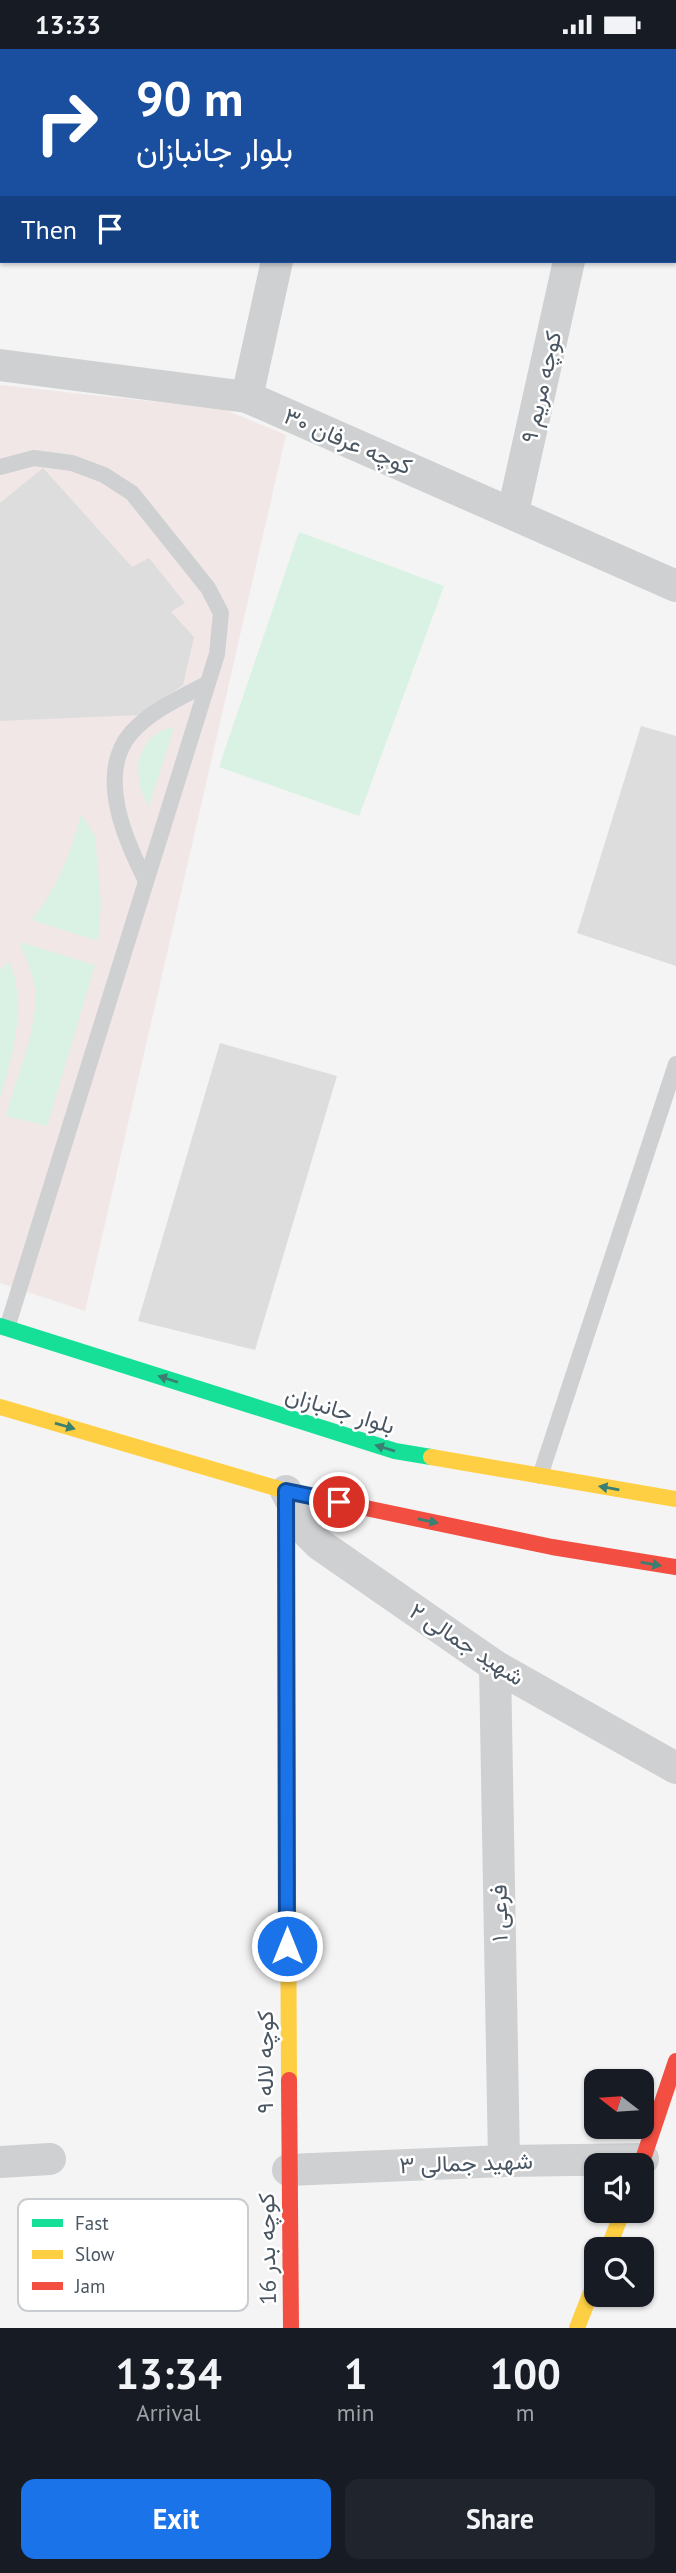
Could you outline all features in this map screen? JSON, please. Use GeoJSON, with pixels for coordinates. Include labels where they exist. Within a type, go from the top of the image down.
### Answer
{"type":"FeatureCollection","features":[{"type":"Feature","properties":{"kind":"street"},"geometry":{"type":"LineString","coordinates":[[247,397],[277,263]]}},
{"type":"Feature","properties":{"kind":"street","name":"کوچه مریم ۹"},"geometry":{"type":"LineString","coordinates":[[513,512],[569,263]]}},
{"type":"Feature","properties":{"kind":"street","name":"کوچه عرفان ۳۰"},"geometry":{"type":"LineString","coordinates":[[0,365],[247,397],[676,586]]}},
{"type":"Feature","properties":{"kind":"street","name":"بلوار جانبازان"},"geometry":{"type":"LineString","coordinates":[[4,1327],[396,1451],[676,1499]]}},
{"type":"Feature","properties":{"kind":"street"},"geometry":{"type":"LineString","coordinates":[[0,1407],[286,1491],[552,1546],[676,1567]]}},
{"type":"Feature","properties":{"kind":"street","name":"شهید جمالی ۲"},"geometry":{"type":"LineString","coordinates":[[286,1491],[307,1532],[319,1544],[495,1666],[676,1768]]}},
{"type":"Feature","properties":{"kind":"street","name":"کوچه لاله ۹"},"geometry":{"type":"LineString","coordinates":[[286,1491],[288,2170]]}},
{"type":"Feature","properties":{"kind":"street","name":"فرعی ۱"},"geometry":{"type":"LineString","coordinates":[[495,1666],[504,2161]]}},
{"type":"Feature","properties":{"kind":"street"},"geometry":{"type":"LineString","coordinates":[[645,2153],[676,2061]]}},
{"type":"Feature","properties":{"kind":"street"},"geometry":{"type":"LineString","coordinates":[[0,2162],[50,2159]]}},
{"type":"Feature","properties":{"kind":"street","name":"شهید جمالی ۳"},"geometry":{"type":"LineString","coordinates":[[288,2170],[504,2161],[584,2162]]}},
{"type":"Feature","properties":{"kind":"street","name":"کوچه بدر 16"},"geometry":{"type":"LineString","coordinates":[[288,2170],[291,2328]]}},
{"type":"Feature","properties":{"kind":"street"},"geometry":{"type":"LineString","coordinates":[[577,2328],[585,2307]]}},
{"type":"Feature","properties":{"kind":"lane"},"geometry":{"type":"LineString","coordinates":[[0,467],[34,458],[72,463],[104,475],[132,493],[208,588],[221,613],[217,654],[4,1327]]}},
{"type":"Feature","properties":{"kind":"lane"},"geometry":{"type":"LineString","coordinates":[[146,881],[122,825],[116,789],[118,759],[133,731],[159,709],[208,683]]}},
{"type":"Feature","properties":{"kind":"lane"},"geometry":{"type":"LineString","coordinates":[[540,1476],[676,1065]]}},
{"type":"Feature","properties":{"kind":"shaded area"},"geometry":{"type":"Polygon","coordinates":[[[0,385],[223,409],[286,435],[85,1311],[0,1283],[0,385]]]}},
{"type":"Feature","properties":{"kind":"green space"},"geometry":{"type":"Polygon","coordinates":[[[299,532],[444,586],[359,816],[219,767],[299,532]]]}},
{"type":"Feature","properties":{"kind":"green space"},"geometry":{"type":"Polygon","coordinates":[[[174,727],[149,806],[139,783],[140,759],[151,738],[174,727]]]}},
{"type":"Feature","properties":{"kind":"green space"},"geometry":{"type":"Polygon","coordinates":[[[81,814],[95,836],[101,904],[98,941],[32,920],[62,870],[81,814]]]}},
{"type":"Feature","properties":{"kind":"green space"},"geometry":{"type":"Polygon","coordinates":[[[19,942],[95,965],[47,1126],[6,1116],[26,1052],[36,1002],[32,976],[19,942]]]}},
{"type":"Feature","properties":{"kind":"green space"},"geometry":{"type":"Polygon","coordinates":[[[10,962],[15,979],[18,1013],[13,1047],[0,1098],[0,969],[10,962]]]}},
{"type":"Feature","properties":{"kind":"building"},"geometry":{"type":"Polygon","coordinates":[[[43,468],[132,567],[149,558],[185,603],[171,612],[194,637],[183,685],[140,715],[0,721],[0,503],[43,468]]]}},
{"type":"Feature","properties":{"kind":"building"},"geometry":{"type":"Polygon","coordinates":[[[641,726],[676,736],[676,966],[577,933],[641,726]]]}},
{"type":"Feature","properties":{"kind":"building"},"geometry":{"type":"Polygon","coordinates":[[[220,1043],[337,1076],[255,1350],[138,1321],[220,1043]]]}},
{"type":"Feature","properties":{"kind":"traffic: fast"},"geometry":{"type":"LineString","coordinates":[[0,1326],[395,1451],[431,1457]]}},
{"type":"Feature","properties":{"kind":"traffic: slow"},"geometry":{"type":"LineString","coordinates":[[0,1407],[286,1491],[337,1502]]}},
{"type":"Feature","properties":{"kind":"traffic: slow"},"geometry":{"type":"LineString","coordinates":[[431,1457],[676,1499]]}},
{"type":"Feature","properties":{"kind":"traffic: slow"},"geometry":{"type":"LineString","coordinates":[[286,1491],[289,2080]]}},
{"type":"Feature","properties":{"kind":"traffic: slow"},"geometry":{"type":"LineString","coordinates":[[613,2237],[618,2223]]}},
{"type":"Feature","properties":{"kind":"traffic: slow"},"geometry":{"type":"LineString","coordinates":[[577,2328],[585,2307]]}},
{"type":"Feature","properties":{"kind":"traffic: jam"},"geometry":{"type":"LineString","coordinates":[[337,1502],[552,1547],[676,1567]]}},
{"type":"Feature","properties":{"kind":"traffic: jam"},"geometry":{"type":"LineString","coordinates":[[645,2153],[676,2061]]}},
{"type":"Feature","properties":{"kind":"traffic: jam"},"geometry":{"type":"LineString","coordinates":[[289,2080],[291,2328]]}},
{"type":"Feature","properties":{"kind":"route"},"geometry":{"type":"LineString","coordinates":[[287,1946],[286,1491],[339,1502]]}}]}
